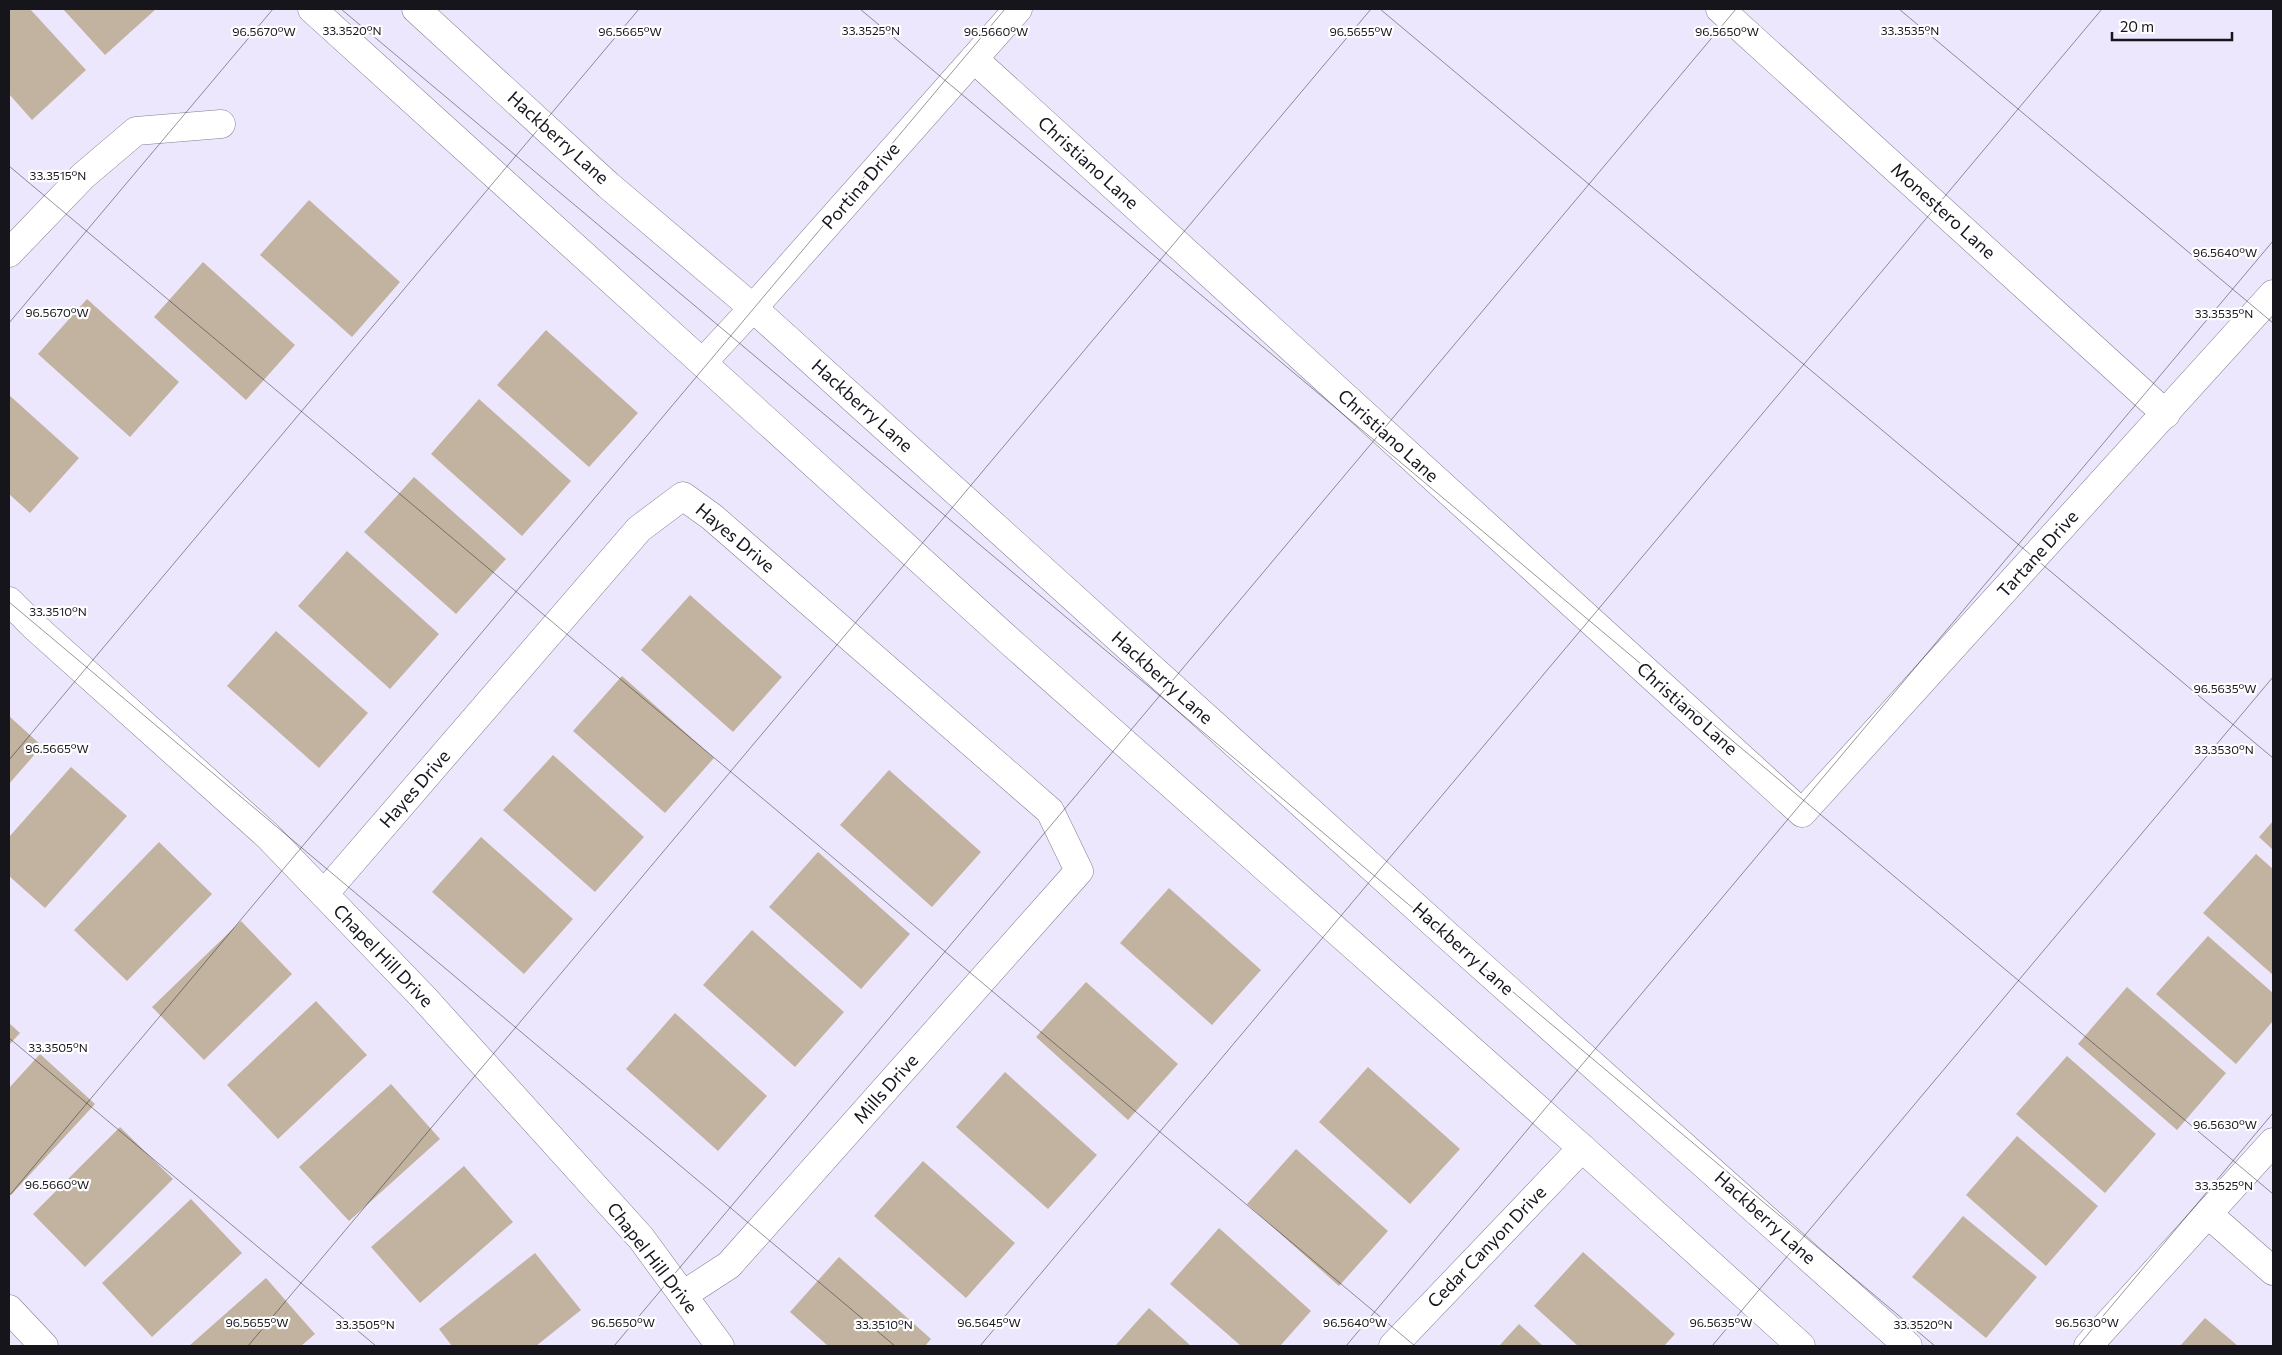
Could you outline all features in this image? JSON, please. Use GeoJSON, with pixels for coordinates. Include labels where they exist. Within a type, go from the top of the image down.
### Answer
{"type":"FeatureCollection","features":[{"type":"Feature","properties":{"kind":"street"},"geometry":{"type":"LineString","coordinates":[[312,9],[1007,639],[1582,1148],[1801,1346]]}},
{"type":"Feature","properties":{"kind":"street","name":"Hackberry Lane"},"geometry":{"type":"LineString","coordinates":[[416,9],[608,185],[753,308],[1449,937],[1908,1346]]}},
{"type":"Feature","properties":{"kind":"street","name":"Portina Drive"},"geometry":{"type":"LineString","coordinates":[[703,362],[1018,9]]}},
{"type":"Feature","properties":{"kind":"street","name":"Monestero Lane"},"geometry":{"type":"LineString","coordinates":[[1732,13],[2166,414]]}},
{"type":"Feature","properties":{"kind":"street","name":"Christiano Lane"},"geometry":{"type":"LineString","coordinates":[[974,59],[1802,813]]}},
{"type":"Feature","properties":{"kind":"street"},"geometry":{"type":"LineString","coordinates":[[9,253],[83,176],[136,131],[221,124]]}},
{"type":"Feature","properties":{"kind":"street","name":"Tartane Drive"},"geometry":{"type":"LineString","coordinates":[[1802,813],[2273,294]]}},
{"type":"Feature","properties":{"kind":"street","name":"Hayes Drive"},"geometry":{"type":"LineString","coordinates":[[324,894],[639,529],[683,496],[712,517],[1050,811],[1078,871]]}},
{"type":"Feature","properties":{"kind":"street","name":"Chapel Hill Drive"},"geometry":{"type":"LineString","coordinates":[[9,601],[35,627],[268,836],[423,997],[641,1238],[720,1346]]}},
{"type":"Feature","properties":{"kind":"street","name":"Mills Drive"},"geometry":{"type":"LineString","coordinates":[[683,1295],[729,1265],[1078,871]]}},
{"type":"Feature","properties":{"kind":"street"},"geometry":{"type":"LineString","coordinates":[[2088,1346],[2273,1142]]}},
{"type":"Feature","properties":{"kind":"street","name":"Cedar Canyon Drive"},"geometry":{"type":"LineString","coordinates":[[1393,1346],[1582,1148]]}},
{"type":"Feature","properties":{"kind":"street"},"geometry":{"type":"LineString","coordinates":[[2208,1214],[2273,1271]]}},
{"type":"Feature","properties":{"kind":"street"},"geometry":{"type":"LineString","coordinates":[[9,1309],[44,1346]]}},
{"type":"Feature","properties":{"kind":"building"},"geometry":{"type":"Polygon","coordinates":[[[9,9],[30,9],[86,70],[32,120],[9,94],[9,9]]]}},
{"type":"Feature","properties":{"kind":"building"},"geometry":{"type":"Polygon","coordinates":[[[63,9],[156,9],[105,55],[63,9]]]}},
{"type":"Feature","properties":{"kind":"building"},"geometry":{"type":"Polygon","coordinates":[[[309,200],[400,282],[352,337],[260,255],[309,200]]]}},
{"type":"Feature","properties":{"kind":"building"},"geometry":{"type":"Polygon","coordinates":[[[203,262],[295,345],[246,400],[154,317],[203,262]]]}},
{"type":"Feature","properties":{"kind":"building"},"geometry":{"type":"Polygon","coordinates":[[[87,299],[179,382],[130,437],[38,354],[87,299]]]}},
{"type":"Feature","properties":{"kind":"building"},"geometry":{"type":"Polygon","coordinates":[[[546,330],[638,413],[589,467],[497,385],[546,330]]]}},
{"type":"Feature","properties":{"kind":"building"},"geometry":{"type":"Polygon","coordinates":[[[9,395],[79,458],[30,513],[9,494],[9,395]]]}},
{"type":"Feature","properties":{"kind":"building"},"geometry":{"type":"Polygon","coordinates":[[[479,399],[571,481],[522,536],[431,454],[479,399]]]}},
{"type":"Feature","properties":{"kind":"building"},"geometry":{"type":"Polygon","coordinates":[[[414,477],[506,559],[456,614],[364,532],[414,477]]]}},
{"type":"Feature","properties":{"kind":"building"},"geometry":{"type":"Polygon","coordinates":[[[347,551],[439,634],[390,689],[298,606],[347,551]]]}},
{"type":"Feature","properties":{"kind":"building"},"geometry":{"type":"Polygon","coordinates":[[[690,595],[782,677],[733,732],[641,650],[690,595]]]}},
{"type":"Feature","properties":{"kind":"building"},"geometry":{"type":"Polygon","coordinates":[[[276,631],[368,713],[319,768],[227,686],[276,631]]]}},
{"type":"Feature","properties":{"kind":"building"},"geometry":{"type":"Polygon","coordinates":[[[622,676],[714,758],[665,813],[573,731],[622,676]]]}},
{"type":"Feature","properties":{"kind":"building"},"geometry":{"type":"Polygon","coordinates":[[[9,716],[42,746],[9,784],[9,716]]]}},
{"type":"Feature","properties":{"kind":"building"},"geometry":{"type":"Polygon","coordinates":[[[553,755],[644,837],[595,892],[503,810],[553,755]]]}},
{"type":"Feature","properties":{"kind":"building"},"geometry":{"type":"Polygon","coordinates":[[[71,767],[127,816],[45,908],[9,876],[9,837],[71,767]]]}},
{"type":"Feature","properties":{"kind":"building"},"geometry":{"type":"Polygon","coordinates":[[[889,770],[981,852],[932,907],[840,825],[889,770]]]}},
{"type":"Feature","properties":{"kind":"building"},"geometry":{"type":"Polygon","coordinates":[[[2273,821],[2273,850],[2259,837],[2273,821]]]}},
{"type":"Feature","properties":{"kind":"building"},"geometry":{"type":"Polygon","coordinates":[[[481,837],[573,919],[524,974],[432,892],[481,837]]]}},
{"type":"Feature","properties":{"kind":"building"},"geometry":{"type":"Polygon","coordinates":[[[159,842],[212,894],[127,981],[74,930],[159,842]]]}},
{"type":"Feature","properties":{"kind":"building"},"geometry":{"type":"Polygon","coordinates":[[[818,852],[910,934],[861,989],[769,907],[818,852]]]}},
{"type":"Feature","properties":{"kind":"building"},"geometry":{"type":"Polygon","coordinates":[[[2256,854],[2273,869],[2273,975],[2203,913],[2256,854]]]}},
{"type":"Feature","properties":{"kind":"building"},"geometry":{"type":"Polygon","coordinates":[[[1169,888],[1261,970],[1212,1025],[1120,943],[1169,888]]]}},
{"type":"Feature","properties":{"kind":"building"},"geometry":{"type":"Polygon","coordinates":[[[241,921],[292,974],[204,1060],[152,1007],[241,921]]]}},
{"type":"Feature","properties":{"kind":"building"},"geometry":{"type":"Polygon","coordinates":[[[752,930],[844,1012],[795,1067],[703,985],[752,930]]]}},
{"type":"Feature","properties":{"kind":"building"},"geometry":{"type":"Polygon","coordinates":[[[2208,936],[2273,993],[2273,1021],[2236,1064],[2156,994],[2208,936]]]}},
{"type":"Feature","properties":{"kind":"building"},"geometry":{"type":"Polygon","coordinates":[[[1086,982],[1178,1064],[1128,1120],[1036,1037],[1086,982]]]}},
{"type":"Feature","properties":{"kind":"building"},"geometry":{"type":"Polygon","coordinates":[[[2127,987],[2226,1073],[2177,1130],[2078,1044],[2127,987]]]}},
{"type":"Feature","properties":{"kind":"building"},"geometry":{"type":"Polygon","coordinates":[[[316,1001],[367,1055],[278,1139],[227,1085],[316,1001]]]}},
{"type":"Feature","properties":{"kind":"building"},"geometry":{"type":"Polygon","coordinates":[[[675,1013],[767,1096],[718,1151],[626,1069],[675,1013]]]}},
{"type":"Feature","properties":{"kind":"building"},"geometry":{"type":"Polygon","coordinates":[[[9,1023],[20,1033],[9,1045],[9,1023]]]}},
{"type":"Feature","properties":{"kind":"building"},"geometry":{"type":"Polygon","coordinates":[[[40,1054],[95,1104],[11,1195],[9,1192],[9,1088],[40,1054]]]}},
{"type":"Feature","properties":{"kind":"building"},"geometry":{"type":"Polygon","coordinates":[[[2067,1056],[2156,1134],[2105,1193],[2016,1114],[2067,1056]]]}},
{"type":"Feature","properties":{"kind":"building"},"geometry":{"type":"Polygon","coordinates":[[[1368,1067],[1460,1149],[1410,1204],[1319,1122],[1368,1067]]]}},
{"type":"Feature","properties":{"kind":"building"},"geometry":{"type":"Polygon","coordinates":[[[1005,1072],[1097,1155],[1048,1209],[956,1127],[1005,1072]]]}},
{"type":"Feature","properties":{"kind":"building"},"geometry":{"type":"Polygon","coordinates":[[[391,1084],[440,1139],[349,1221],[299,1167],[391,1084]]]}},
{"type":"Feature","properties":{"kind":"building"},"geometry":{"type":"Polygon","coordinates":[[[120,1127],[173,1179],[85,1267],[33,1214],[120,1127]]]}},
{"type":"Feature","properties":{"kind":"building"},"geometry":{"type":"Polygon","coordinates":[[[2017,1136],[2098,1206],[2046,1266],[1966,1195],[2017,1136]]]}},
{"type":"Feature","properties":{"kind":"building"},"geometry":{"type":"Polygon","coordinates":[[[1296,1149],[1388,1231],[1339,1286],[1247,1204],[1296,1149]]]}},
{"type":"Feature","properties":{"kind":"building"},"geometry":{"type":"Polygon","coordinates":[[[923,1161],[1015,1243],[966,1298],[874,1216],[923,1161]]]}},
{"type":"Feature","properties":{"kind":"building"},"geometry":{"type":"Polygon","coordinates":[[[464,1166],[513,1222],[420,1303],[371,1247],[464,1166]]]}},
{"type":"Feature","properties":{"kind":"building"},"geometry":{"type":"Polygon","coordinates":[[[191,1199],[242,1253],[152,1337],[102,1283],[191,1199]]]}},
{"type":"Feature","properties":{"kind":"building"},"geometry":{"type":"Polygon","coordinates":[[[1963,1216],[2037,1277],[1986,1338],[1912,1277],[1963,1216]]]}},
{"type":"Feature","properties":{"kind":"building"},"geometry":{"type":"Polygon","coordinates":[[[1219,1228],[1311,1311],[1280,1346],[1241,1346],[1170,1284],[1219,1228]]]}},
{"type":"Feature","properties":{"kind":"building"},"geometry":{"type":"Polygon","coordinates":[[[1583,1252],[1675,1334],[1664,1346],[1578,1346],[1534,1306],[1583,1252]]]}},
{"type":"Feature","properties":{"kind":"building"},"geometry":{"type":"Polygon","coordinates":[[[535,1253],[581,1310],[536,1346],[452,1346],[439,1329],[535,1253]]]}},
{"type":"Feature","properties":{"kind":"building"},"geometry":{"type":"Polygon","coordinates":[[[839,1257],[931,1339],[925,1346],[828,1346],[790,1312],[839,1257]]]}},
{"type":"Feature","properties":{"kind":"building"},"geometry":{"type":"Polygon","coordinates":[[[266,1278],[315,1334],[301,1346],[189,1346],[266,1278]]]}},
{"type":"Feature","properties":{"kind":"building"},"geometry":{"type":"Polygon","coordinates":[[[1149,1308],[1191,1346],[1115,1346],[1149,1308]]]}},
{"type":"Feature","properties":{"kind":"building"},"geometry":{"type":"Polygon","coordinates":[[[2205,1318],[2238,1346],[2180,1346],[2205,1318]]]}},
{"type":"Feature","properties":{"kind":"building"},"geometry":{"type":"Polygon","coordinates":[[[1519,1324],[1543,1346],[1499,1346],[1519,1324]]]}}]}
